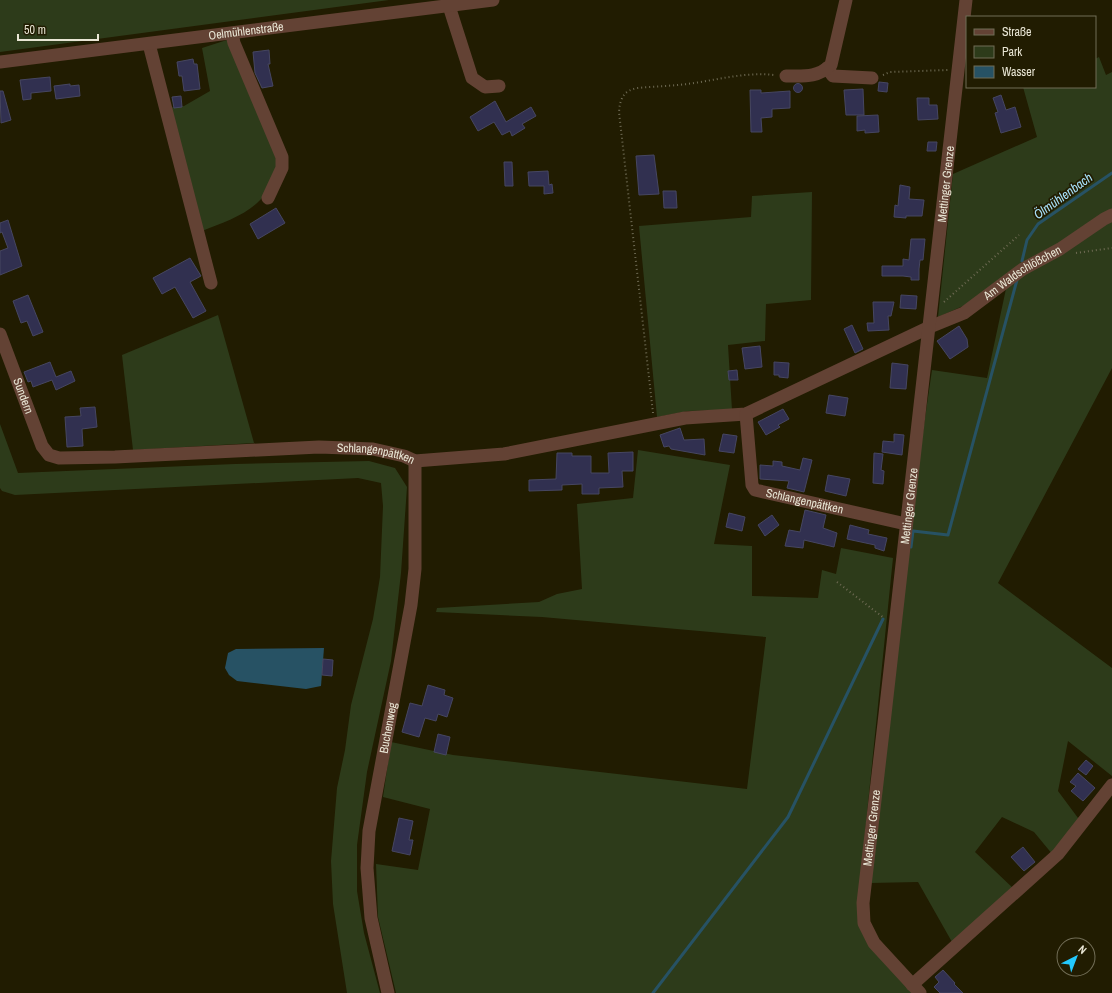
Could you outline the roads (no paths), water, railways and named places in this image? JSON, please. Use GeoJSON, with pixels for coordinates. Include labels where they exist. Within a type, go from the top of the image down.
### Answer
{"type":"FeatureCollection","features":[{"type":"Feature","properties":{"kind":"street","name":"Oelmühlenstraße"},"geometry":{"type":"LineString","coordinates":[[0,62],[493,0]]}},
{"type":"Feature","properties":{"kind":"street"},"geometry":{"type":"LineString","coordinates":[[786,76],[812,76],[823,72],[831,65],[846,0]]}},
{"type":"Feature","properties":{"kind":"street","name":"Mettinger Grenze"},"geometry":{"type":"LineString","coordinates":[[916,989],[874,943],[864,923],[863,903],[906,524],[932,326],[966,0]]}},
{"type":"Feature","properties":{"kind":"street"},"geometry":{"type":"LineString","coordinates":[[449,6],[472,78],[485,87],[499,86]]}},
{"type":"Feature","properties":{"kind":"street"},"geometry":{"type":"LineString","coordinates":[[232,34],[234,43],[282,157],[282,168],[268,198]]}},
{"type":"Feature","properties":{"kind":"street"},"geometry":{"type":"LineString","coordinates":[[149,44],[211,283]]}},
{"type":"Feature","properties":{"kind":"street"},"geometry":{"type":"LineString","coordinates":[[827,68],[833,76],[872,78]]}},
{"type":"Feature","properties":{"kind":"street","name":"Am Waldschlößchen"},"geometry":{"type":"LineString","coordinates":[[932,326],[964,313],[1023,269],[1060,249],[1112,215]]}},
{"type":"Feature","properties":{"kind":"street","name":"Schlangenpättken"},"geometry":{"type":"LineString","coordinates":[[49,455],[59,458],[115,457],[319,447],[373,449],[404,456],[415,462],[504,454],[685,418],[746,414],[932,326]]}},
{"type":"Feature","properties":{"kind":"street","name":"Sundern"},"geometry":{"type":"LineString","coordinates":[[0,334],[42,446],[49,455]]}},
{"type":"Feature","properties":{"kind":"street","name":"Schlangenpättken"},"geometry":{"type":"LineString","coordinates":[[746,414],[752,485],[755,490],[906,524]]}},
{"type":"Feature","properties":{"kind":"street","name":"Buchenweg"},"geometry":{"type":"LineString","coordinates":[[388,993],[371,918],[367,868],[368,831],[411,605],[415,569],[415,462]]}},
{"type":"Feature","properties":{"kind":"street"},"geometry":{"type":"LineString","coordinates":[[916,989],[1058,854],[1112,785]]}},
{"type":"Feature","properties":{"kind":"water"},"geometry":{"type":"Polygon","coordinates":[[[324,648],[321,686],[306,689],[237,681],[229,675],[225,668],[228,653],[236,649],[324,648]]]}},
{"type":"Feature","properties":{"kind":"waterway","name":"Ölmühlenbach"},"geometry":{"type":"LineString","coordinates":[[1022,261],[1027,240],[1038,224],[1112,173]]}},
{"type":"Feature","properties":{"kind":"waterway"},"geometry":{"type":"LineString","coordinates":[[911,547],[913,531],[948,535],[1017,280]]}},
{"type":"Feature","properties":{"kind":"waterway"},"geometry":{"type":"LineString","coordinates":[[653,993],[788,817],[883,619]]}}]}
